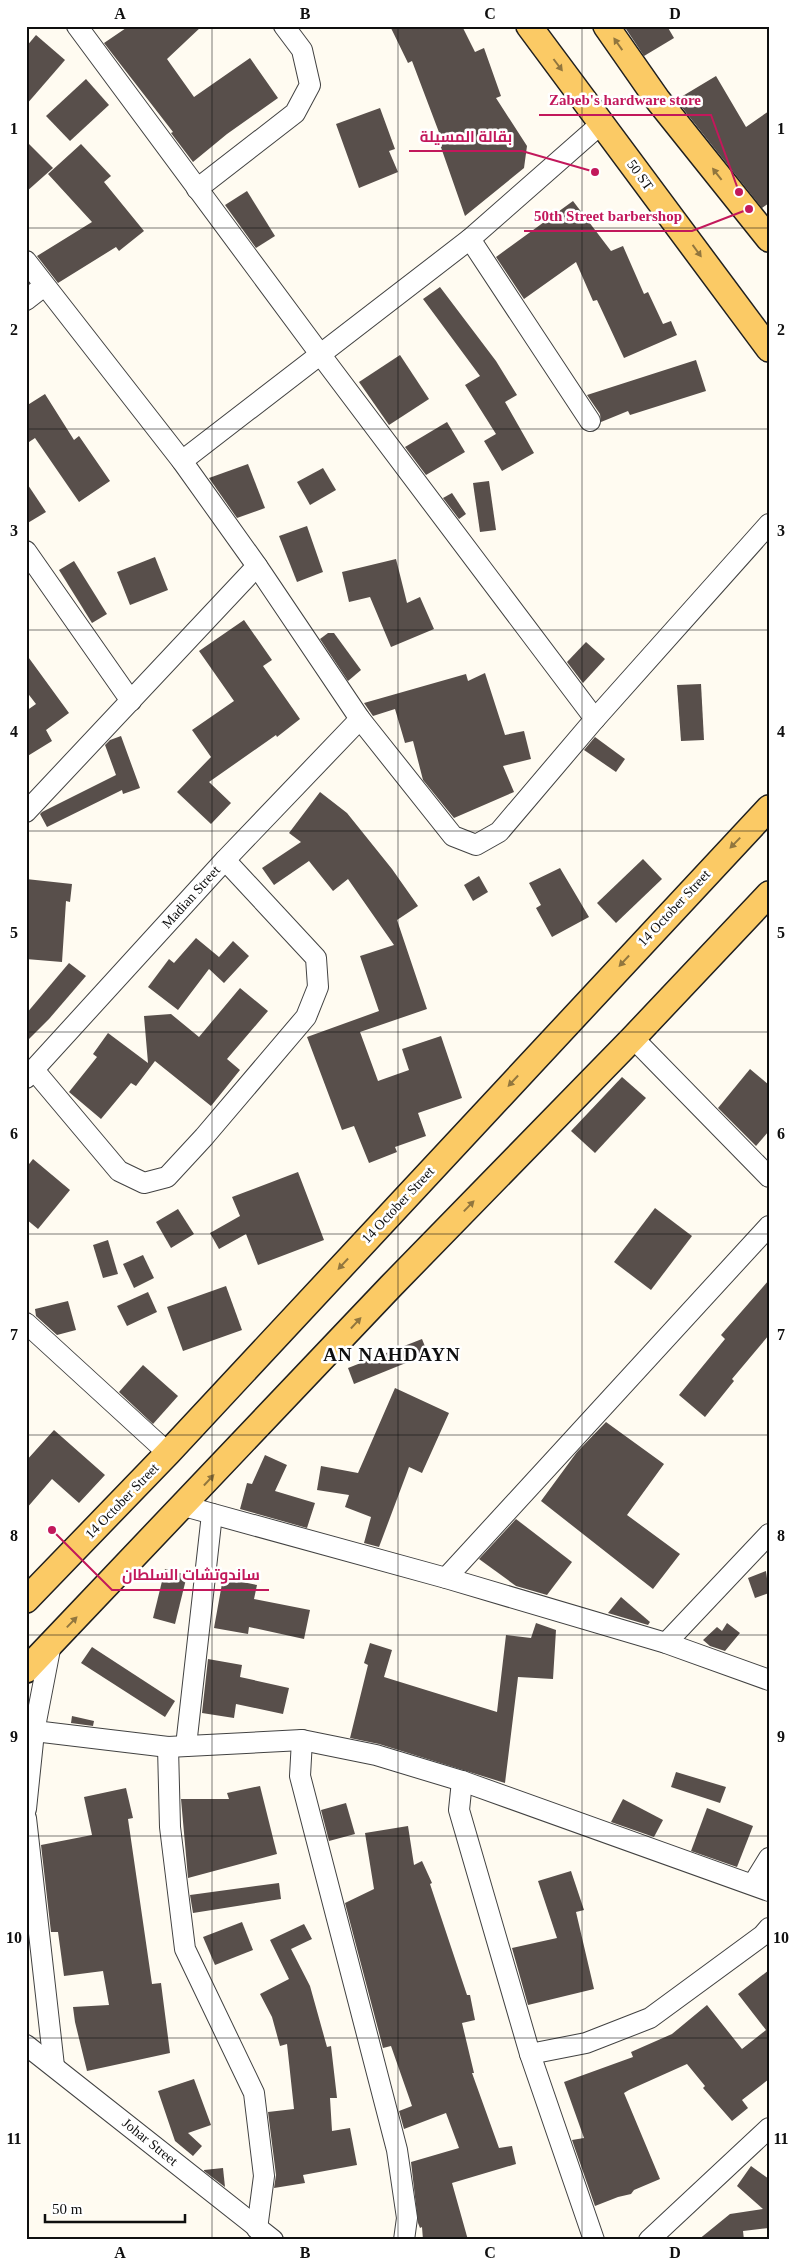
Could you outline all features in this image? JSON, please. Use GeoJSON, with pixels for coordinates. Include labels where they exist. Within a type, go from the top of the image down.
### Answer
{"type":"FeatureCollection","features":[{"type":"Feature","properties":{"kind":"main road","name":"50 ST"},"geometry":{"type":"LineString","coordinates":[[528,26],[769,349]]}},
{"type":"Feature","properties":{"kind":"main road"},"geometry":{"type":"LineString","coordinates":[[606,26],[657,99],[769,240]]}},
{"type":"Feature","properties":{"kind":"main road","name":"14 October Street"},"geometry":{"type":"LineString","coordinates":[[26,1600],[168,1453],[769,808]]}},
{"type":"Feature","properties":{"kind":"main road"},"geometry":{"type":"LineString","coordinates":[[26,1670],[184,1506],[391,1286],[633,1038],[769,894]]}},
{"type":"Feature","properties":{"kind":"street"},"geometry":{"type":"LineString","coordinates":[[77,26],[320,354],[595,719]]}},
{"type":"Feature","properties":{"kind":"street"},"geometry":{"type":"LineString","coordinates":[[197,189],[296,113],[310,86],[302,50],[284,26]]}},
{"type":"Feature","properties":{"kind":"street"},"geometry":{"type":"LineString","coordinates":[[182,461],[470,240],[602,123]]}},
{"type":"Feature","properties":{"kind":"street"},"geometry":{"type":"LineString","coordinates":[[470,240],[590,421]]}},
{"type":"Feature","properties":{"kind":"street"},"geometry":{"type":"LineString","coordinates":[[26,262],[182,461],[257,566],[360,719],[453,836],[476,845],[498,832],[595,719],[769,524]]}},
{"type":"Feature","properties":{"kind":"street"},"geometry":{"type":"LineString","coordinates":[[26,300],[44,286]]}},
{"type":"Feature","properties":{"kind":"street"},"geometry":{"type":"LineString","coordinates":[[26,552],[131,701]]}},
{"type":"Feature","properties":{"kind":"street"},"geometry":{"type":"LineString","coordinates":[[26,812],[257,566]]}},
{"type":"Feature","properties":{"kind":"street","name":"Madian Street"},"geometry":{"type":"LineString","coordinates":[[30,1074],[225,860],[360,719]]}},
{"type":"Feature","properties":{"kind":"street"},"geometry":{"type":"LineString","coordinates":[[30,1074],[119,1171],[144,1183],[167,1177],[192,1150],[306,1018],[318,987],[316,958],[225,860]]}},
{"type":"Feature","properties":{"kind":"street"},"geometry":{"type":"LineString","coordinates":[[633,1038],[769,1177]]}},
{"type":"Feature","properties":{"kind":"street"},"geometry":{"type":"LineString","coordinates":[[446,1578],[769,1226]]}},
{"type":"Feature","properties":{"kind":"street"},"geometry":{"type":"LineString","coordinates":[[30,1333],[168,1453]]}},
{"type":"Feature","properties":{"kind":"street"},"geometry":{"type":"LineString","coordinates":[[184,1506],[446,1578],[666,1643],[769,1680]]}},
{"type":"Feature","properties":{"kind":"street"},"geometry":{"type":"LineString","coordinates":[[212,1514],[177,1746],[170,1827],[185,1949],[254,2093],[264,2176],[265,2234]]}},
{"type":"Feature","properties":{"kind":"street"},"geometry":{"type":"LineString","coordinates":[[666,1643],[769,1534]]}},
{"type":"Feature","properties":{"kind":"street"},"geometry":{"type":"LineString","coordinates":[[26,1809],[30,1731],[51,1644]]}},
{"type":"Feature","properties":{"kind":"street"},"geometry":{"type":"LineString","coordinates":[[30,1731],[177,1746],[302,1740],[376,1755],[462,1780],[761,1887],[769,1858]]}},
{"type":"Feature","properties":{"kind":"street"},"geometry":{"type":"LineString","coordinates":[[302,1740],[300,1776],[397,2150],[407,2218],[404,2240]]}},
{"type":"Feature","properties":{"kind":"street"},"geometry":{"type":"LineString","coordinates":[[462,1780],[459,1810],[530,2054],[594,2240]]}},
{"type":"Feature","properties":{"kind":"street"},"geometry":{"type":"LineString","coordinates":[[26,1818],[54,2066]]}},
{"type":"Feature","properties":{"kind":"street"},"geometry":{"type":"LineString","coordinates":[[530,2054],[586,2043],[650,2018],[763,1935],[769,1928]]}},
{"type":"Feature","properties":{"kind":"street"},"geometry":{"type":"LineString","coordinates":[[26,2039],[54,2066]]}},
{"type":"Feature","properties":{"kind":"street","name":"Johar Street"},"geometry":{"type":"LineString","coordinates":[[26,2045],[265,2234]]}},
{"type":"Feature","properties":{"kind":"street"},"geometry":{"type":"LineString","coordinates":[[649,2240],[769,2128]]}},
{"type":"Feature","properties":{"kind":"building"},"geometry":{"type":"Polygon","coordinates":[[[129,26],[202,26],[167,59],[194,97],[250,58],[278,98],[227,134],[193,162],[171,133],[173,132],[104,43],[129,26]]]}},
{"type":"Feature","properties":{"kind":"building"},"geometry":{"type":"Polygon","coordinates":[[[390,26],[462,26],[475,52],[484,48],[501,96],[496,98],[527,146],[524,168],[465,216],[437,136],[440,135],[412,61],[408,63],[390,26]]]}},
{"type":"Feature","properties":{"kind":"building"},"geometry":{"type":"Polygon","coordinates":[[[624,26],[667,26],[674,38],[644,56],[624,26]]]}},
{"type":"Feature","properties":{"kind":"building"},"geometry":{"type":"Polygon","coordinates":[[[36,35],[65,60],[26,105],[26,47],[36,35]]]}},
{"type":"Feature","properties":{"kind":"building"},"geometry":{"type":"Polygon","coordinates":[[[716,76],[746,127],[769,111],[769,203],[762,208],[676,100],[716,76]]]}},
{"type":"Feature","properties":{"kind":"building"},"geometry":{"type":"Polygon","coordinates":[[[86,79],[109,105],[70,141],[46,116],[86,79]]]}},
{"type":"Feature","properties":{"kind":"building"},"geometry":{"type":"Polygon","coordinates":[[[380,108],[395,149],[389,151],[398,172],[359,188],[336,124],[380,108]]]}},
{"type":"Feature","properties":{"kind":"building"},"geometry":{"type":"Polygon","coordinates":[[[26,141],[53,168],[26,192],[26,141]]]}},
{"type":"Feature","properties":{"kind":"building"},"geometry":{"type":"Polygon","coordinates":[[[81,144],[111,176],[104,182],[144,231],[119,251],[116,247],[58,283],[37,256],[92,222],[48,174],[81,144]]]}},
{"type":"Feature","properties":{"kind":"building"},"geometry":{"type":"Polygon","coordinates":[[[247,191],[275,236],[256,248],[225,205],[247,191]]]}},
{"type":"Feature","properties":{"kind":"building"},"geometry":{"type":"Polygon","coordinates":[[[573,201],[611,251],[623,246],[644,294],[648,292],[663,324],[671,321],[677,335],[624,358],[597,300],[593,301],[576,262],[524,299],[496,257],[573,201]]]}},
{"type":"Feature","properties":{"kind":"building"},"geometry":{"type":"Polygon","coordinates":[[[440,287],[496,361],[517,395],[505,402],[534,453],[502,471],[484,441],[496,434],[465,385],[480,376],[423,299],[440,287]]]}},
{"type":"Feature","properties":{"kind":"building"},"geometry":{"type":"Polygon","coordinates":[[[400,355],[429,399],[389,425],[359,382],[400,355]]]}},
{"type":"Feature","properties":{"kind":"building"},"geometry":{"type":"Polygon","coordinates":[[[696,360],[706,391],[630,415],[628,411],[601,422],[600,414],[587,395],[696,360]]]}},
{"type":"Feature","properties":{"kind":"building"},"geometry":{"type":"Polygon","coordinates":[[[45,394],[74,440],[79,436],[110,481],[79,502],[35,438],[26,444],[26,406],[45,394]]]}},
{"type":"Feature","properties":{"kind":"building"},"geometry":{"type":"Polygon","coordinates":[[[447,422],[465,452],[426,475],[405,447],[447,422]]]}},
{"type":"Feature","properties":{"kind":"building"},"geometry":{"type":"Polygon","coordinates":[[[248,464],[265,508],[237,518],[209,478],[248,464]]]}},
{"type":"Feature","properties":{"kind":"building"},"geometry":{"type":"Polygon","coordinates":[[[323,468],[336,490],[310,505],[297,482],[323,468]]]}},
{"type":"Feature","properties":{"kind":"building"},"geometry":{"type":"Polygon","coordinates":[[[489,481],[496,530],[480,532],[473,483],[489,481]]]}},
{"type":"Feature","properties":{"kind":"building"},"geometry":{"type":"Polygon","coordinates":[[[26,482],[46,512],[26,524],[26,482]]]}},
{"type":"Feature","properties":{"kind":"building"},"geometry":{"type":"Polygon","coordinates":[[[452,493],[466,514],[459,519],[443,498],[452,493]]]}},
{"type":"Feature","properties":{"kind":"building"},"geometry":{"type":"Polygon","coordinates":[[[307,526],[323,572],[297,582],[279,536],[307,526]]]}},
{"type":"Feature","properties":{"kind":"building"},"geometry":{"type":"Polygon","coordinates":[[[155,557],[168,590],[130,605],[117,572],[155,557]]]}},
{"type":"Feature","properties":{"kind":"building"},"geometry":{"type":"Polygon","coordinates":[[[396,559],[407,603],[420,597],[434,629],[391,647],[370,597],[349,602],[342,572],[396,559]]]}},
{"type":"Feature","properties":{"kind":"building"},"geometry":{"type":"Polygon","coordinates":[[[74,561],[107,614],[92,623],[59,570],[74,561]]]}},
{"type":"Feature","properties":{"kind":"building"},"geometry":{"type":"Polygon","coordinates":[[[244,620],[272,660],[263,666],[300,719],[277,737],[276,735],[209,782],[231,803],[211,824],[177,792],[211,757],[192,730],[234,701],[199,651],[244,620]]]}},
{"type":"Feature","properties":{"kind":"building"},"geometry":{"type":"Polygon","coordinates":[[[328,633],[334,633],[361,670],[348,681],[320,639],[328,633]]]}},
{"type":"Feature","properties":{"kind":"building"},"geometry":{"type":"Polygon","coordinates":[[[586,642],[605,659],[583,683],[567,662],[586,642]]]}},
{"type":"Feature","properties":{"kind":"building"},"geometry":{"type":"Polygon","coordinates":[[[26,654],[69,713],[46,730],[52,741],[26,757],[26,711],[36,704],[26,691],[26,654]]]}},
{"type":"Feature","properties":{"kind":"building"},"geometry":{"type":"Polygon","coordinates":[[[485,673],[505,735],[524,731],[531,759],[503,766],[514,792],[454,818],[423,780],[413,741],[405,743],[395,709],[373,716],[364,703],[466,674],[468,681],[485,673]]]}},
{"type":"Feature","properties":{"kind":"building"},"geometry":{"type":"Polygon","coordinates":[[[701,684],[704,740],[681,741],[677,685],[701,684]]]}},
{"type":"Feature","properties":{"kind":"building"},"geometry":{"type":"Polygon","coordinates":[[[121,736],[140,788],[123,794],[122,790],[47,827],[40,814],[42,812],[116,775],[105,745],[110,740],[121,736]]]}},
{"type":"Feature","properties":{"kind":"building"},"geometry":{"type":"Polygon","coordinates":[[[595,737],[625,759],[616,772],[584,750],[595,737]]]}},
{"type":"Feature","properties":{"kind":"building"},"geometry":{"type":"Polygon","coordinates":[[[320,792],[347,813],[392,869],[418,906],[397,920],[427,1009],[360,1032],[378,1081],[409,1070],[402,1049],[441,1036],[462,1098],[418,1113],[426,1136],[395,1147],[397,1152],[369,1163],[354,1126],[342,1130],[307,1037],[379,1011],[360,956],[394,945],[348,879],[333,891],[309,861],[274,885],[262,868],[301,842],[289,833],[320,792]]]}},
{"type":"Feature","properties":{"kind":"building"},"geometry":{"type":"Polygon","coordinates":[[[643,859],[662,879],[616,923],[597,903],[643,859]]]}},
{"type":"Feature","properties":{"kind":"building"},"geometry":{"type":"Polygon","coordinates":[[[560,868],[589,917],[552,937],[536,908],[541,905],[529,883],[560,868]]]}},
{"type":"Feature","properties":{"kind":"building"},"geometry":{"type":"Polygon","coordinates":[[[479,876],[488,892],[473,901],[464,885],[479,876]]]}},
{"type":"Feature","properties":{"kind":"building"},"geometry":{"type":"Polygon","coordinates":[[[26,879],[72,884],[70,902],[66,901],[62,962],[26,959],[26,879]]]}},
{"type":"Feature","properties":{"kind":"building"},"geometry":{"type":"Polygon","coordinates":[[[196,938],[219,957],[233,941],[249,956],[224,983],[209,969],[178,1010],[148,987],[169,959],[174,963],[196,938]]]}},
{"type":"Feature","properties":{"kind":"building"},"geometry":{"type":"Polygon","coordinates":[[[69,963],[86,976],[49,1019],[26,1042],[26,1014],[69,963]]]}},
{"type":"Feature","properties":{"kind":"building"},"geometry":{"type":"Polygon","coordinates":[[[240,988],[268,1011],[227,1059],[240,1070],[211,1106],[155,1061],[136,1086],[131,1083],[101,1119],[69,1092],[97,1057],[93,1054],[108,1033],[148,1063],[144,1016],[171,1014],[199,1037],[240,988]]]}},
{"type":"Feature","properties":{"kind":"building"},"geometry":{"type":"Polygon","coordinates":[[[750,1069],[769,1085],[769,1131],[756,1146],[718,1108],[750,1069]]]}},
{"type":"Feature","properties":{"kind":"building"},"geometry":{"type":"Polygon","coordinates":[[[622,1077],[646,1098],[595,1153],[571,1131],[622,1077]]]}},
{"type":"Feature","properties":{"kind":"building"},"geometry":{"type":"Polygon","coordinates":[[[33,1159],[70,1190],[38,1229],[26,1219],[26,1168],[33,1159]]]}},
{"type":"Feature","properties":{"kind":"building"},"geometry":{"type":"Polygon","coordinates":[[[298,1172],[324,1240],[258,1265],[246,1234],[219,1249],[210,1233],[240,1216],[232,1197],[298,1172]]]}},
{"type":"Feature","properties":{"kind":"building"},"geometry":{"type":"Polygon","coordinates":[[[655,1208],[692,1236],[651,1290],[614,1262],[655,1208]]]}},
{"type":"Feature","properties":{"kind":"building"},"geometry":{"type":"Polygon","coordinates":[[[178,1209],[194,1234],[171,1248],[156,1222],[178,1209]]]}},
{"type":"Feature","properties":{"kind":"building"},"geometry":{"type":"Polygon","coordinates":[[[108,1240],[118,1274],[103,1278],[93,1245],[108,1240]]]}},
{"type":"Feature","properties":{"kind":"building"},"geometry":{"type":"Polygon","coordinates":[[[143,1255],[154,1278],[134,1288],[123,1264],[143,1255]]]}},
{"type":"Feature","properties":{"kind":"building"},"geometry":{"type":"Polygon","coordinates":[[[769,1280],[769,1335],[732,1379],[734,1381],[705,1417],[679,1395],[725,1339],[721,1335],[769,1280]]]}},
{"type":"Feature","properties":{"kind":"building"},"geometry":{"type":"Polygon","coordinates":[[[226,1286],[242,1330],[183,1351],[167,1307],[226,1286]]]}},
{"type":"Feature","properties":{"kind":"building"},"geometry":{"type":"Polygon","coordinates":[[[148,1292],[157,1312],[127,1326],[117,1306],[148,1292]]]}},
{"type":"Feature","properties":{"kind":"building"},"geometry":{"type":"Polygon","coordinates":[[[68,1301],[76,1330],[57,1335],[36,1316],[35,1309],[68,1301]]]}},
{"type":"Feature","properties":{"kind":"building"},"geometry":{"type":"Polygon","coordinates":[[[422,1339],[428,1354],[354,1384],[348,1368],[422,1339]]]}},
{"type":"Feature","properties":{"kind":"building"},"geometry":{"type":"Polygon","coordinates":[[[143,1365],[178,1396],[153,1424],[119,1392],[143,1365]]]}},
{"type":"Feature","properties":{"kind":"building"},"geometry":{"type":"Polygon","coordinates":[[[395,1388],[449,1413],[422,1473],[409,1467],[379,1547],[364,1543],[371,1517],[345,1507],[349,1495],[317,1490],[321,1466],[358,1473],[395,1388]]]}},
{"type":"Feature","properties":{"kind":"building"},"geometry":{"type":"Polygon","coordinates":[[[606,1422],[664,1464],[627,1515],[680,1554],[653,1589],[541,1501],[577,1452],[606,1422]]]}},
{"type":"Feature","properties":{"kind":"building"},"geometry":{"type":"Polygon","coordinates":[[[54,1430],[105,1475],[79,1503],[52,1479],[26,1509],[26,1461],[54,1430]]]}},
{"type":"Feature","properties":{"kind":"building"},"geometry":{"type":"Polygon","coordinates":[[[265,1455],[287,1465],[275,1491],[315,1503],[307,1528],[240,1509],[247,1483],[252,1484],[265,1455]]]}},
{"type":"Feature","properties":{"kind":"building"},"geometry":{"type":"Polygon","coordinates":[[[516,1519],[572,1562],[547,1595],[516,1586],[479,1559],[516,1519]]]}},
{"type":"Feature","properties":{"kind":"building"},"geometry":{"type":"Polygon","coordinates":[[[165,1569],[187,1575],[175,1624],[153,1618],[165,1569]]]}},
{"type":"Feature","properties":{"kind":"building"},"geometry":{"type":"Polygon","coordinates":[[[766,1571],[769,1593],[755,1598],[748,1578],[766,1571]]]}},
{"type":"Feature","properties":{"kind":"building"},"geometry":{"type":"Polygon","coordinates":[[[223,1578],[257,1585],[254,1599],[310,1610],[304,1639],[249,1627],[248,1634],[214,1628],[223,1578]]]}},
{"type":"Feature","properties":{"kind":"building"},"geometry":{"type":"Polygon","coordinates":[[[621,1597],[650,1622],[648,1625],[608,1613],[621,1597]]]}},
{"type":"Feature","properties":{"kind":"building"},"geometry":{"type":"Polygon","coordinates":[[[536,1623],[556,1630],[553,1679],[518,1677],[505,1783],[379,1744],[350,1738],[368,1665],[364,1663],[370,1643],[392,1650],[384,1677],[497,1712],[506,1635],[531,1638],[536,1623]]]}},
{"type":"Feature","properties":{"kind":"building"},"geometry":{"type":"Polygon","coordinates":[[[727,1623],[740,1633],[725,1651],[710,1646],[703,1640],[717,1627],[722,1631],[727,1623]]]}},
{"type":"Feature","properties":{"kind":"building"},"geometry":{"type":"Polygon","coordinates":[[[92,1647],[175,1701],[165,1717],[81,1663],[92,1647]]]}},
{"type":"Feature","properties":{"kind":"building"},"geometry":{"type":"Polygon","coordinates":[[[208,1659],[242,1665],[240,1677],[289,1688],[283,1714],[236,1704],[234,1718],[202,1713],[208,1659]]]}},
{"type":"Feature","properties":{"kind":"building"},"geometry":{"type":"Polygon","coordinates":[[[72,1716],[94,1721],[93,1726],[71,1723],[72,1716]]]}},
{"type":"Feature","properties":{"kind":"building"},"geometry":{"type":"Polygon","coordinates":[[[676,1772],[726,1787],[720,1803],[671,1787],[676,1772]]]}},
{"type":"Feature","properties":{"kind":"building"},"geometry":{"type":"Polygon","coordinates":[[[260,1786],[277,1854],[188,1878],[181,1799],[229,1799],[227,1793],[260,1786]]]}},
{"type":"Feature","properties":{"kind":"building"},"geometry":{"type":"Polygon","coordinates":[[[126,1788],[133,1818],[128,1819],[152,1984],[161,1983],[170,2053],[87,2071],[73,2007],[109,2005],[103,1971],[64,1976],[58,1932],[51,1932],[41,1845],[92,1835],[84,1797],[126,1788]]]}},
{"type":"Feature","properties":{"kind":"building"},"geometry":{"type":"Polygon","coordinates":[[[623,1799],[663,1820],[654,1837],[611,1822],[623,1799]]]}},
{"type":"Feature","properties":{"kind":"building"},"geometry":{"type":"Polygon","coordinates":[[[346,1803],[355,1834],[329,1841],[321,1810],[346,1803]]]}},
{"type":"Feature","properties":{"kind":"building"},"geometry":{"type":"Polygon","coordinates":[[[707,1808],[753,1826],[737,1867],[691,1851],[707,1808]]]}},
{"type":"Feature","properties":{"kind":"building"},"geometry":{"type":"Polygon","coordinates":[[[408,1826],[414,1865],[422,1861],[432,1883],[430,1884],[467,1995],[470,1995],[475,2020],[462,2023],[474,2073],[472,2073],[499,2148],[512,2146],[516,2164],[452,2183],[468,2240],[423,2240],[422,2227],[420,2228],[418,2223],[411,2162],[459,2148],[446,2113],[404,2129],[399,2111],[412,2106],[391,2046],[383,2048],[345,1903],[374,1889],[365,1833],[408,1826]]]}},
{"type":"Feature","properties":{"kind":"building"},"geometry":{"type":"Polygon","coordinates":[[[571,1871],[584,1910],[576,1912],[594,1989],[528,2005],[512,1948],[557,1938],[538,1881],[571,1871]]]}},
{"type":"Feature","properties":{"kind":"building"},"geometry":{"type":"Polygon","coordinates":[[[279,1883],[281,1899],[193,1913],[190,1895],[279,1883]]]}},
{"type":"Feature","properties":{"kind":"building"},"geometry":{"type":"Polygon","coordinates":[[[242,1922],[253,1950],[215,1965],[203,1937],[242,1922]]]}},
{"type":"Feature","properties":{"kind":"building"},"geometry":{"type":"Polygon","coordinates":[[[304,1924],[312,1939],[291,1949],[310,1986],[327,2047],[331,2046],[337,2098],[330,2098],[332,2131],[350,2128],[357,2165],[303,2175],[305,2183],[274,2188],[276,2175],[268,2112],[294,2109],[287,2044],[280,2046],[272,2017],[260,1994],[289,1979],[270,1940],[304,1924]]]}},
{"type":"Feature","properties":{"kind":"building"},"geometry":{"type":"Polygon","coordinates":[[[769,1970],[769,2079],[742,2100],[748,2108],[732,2121],[703,2088],[705,2086],[687,2064],[624,2093],[660,2179],[634,2190],[631,2194],[595,2206],[572,2140],[584,2138],[564,2082],[633,2057],[631,2052],[672,2034],[707,2005],[742,2049],[766,2030],[738,1994],[769,1970]]]}},
{"type":"Feature","properties":{"kind":"building"},"geometry":{"type":"Polygon","coordinates":[[[194,2079],[211,2125],[188,2133],[202,2146],[193,2156],[175,2141],[158,2091],[194,2079]]]}},
{"type":"Feature","properties":{"kind":"building"},"geometry":{"type":"Polygon","coordinates":[[[751,2166],[769,2179],[769,2228],[743,2231],[744,2240],[698,2240],[730,2214],[763,2209],[737,2186],[751,2166]]]}},
{"type":"Feature","properties":{"kind":"building"},"geometry":{"type":"Polygon","coordinates":[[[223,2168],[225,2187],[204,2171],[204,2170],[223,2168]]]}},
{"type":"Feature","properties":{"kind":"place","name":"بقالة المسيلة"},"geometry":{"type":"Point","coordinates":[595,172]}},
{"type":"Feature","properties":{"kind":"place","name":"Zabeb's hardware store"},"geometry":{"type":"Point","coordinates":[739,192]}},
{"type":"Feature","properties":{"kind":"place","name":"50th Street barbershop"},"geometry":{"type":"Point","coordinates":[749,209]}},
{"type":"Feature","properties":{"kind":"place","name":"ساندوتشات السلطان"},"geometry":{"type":"Point","coordinates":[52,1530]}},
{"type":"Feature","properties":{"kind":"district","name":"AN NAHDAYN"},"geometry":{"type":"Point","coordinates":[392,1354]}}]}
